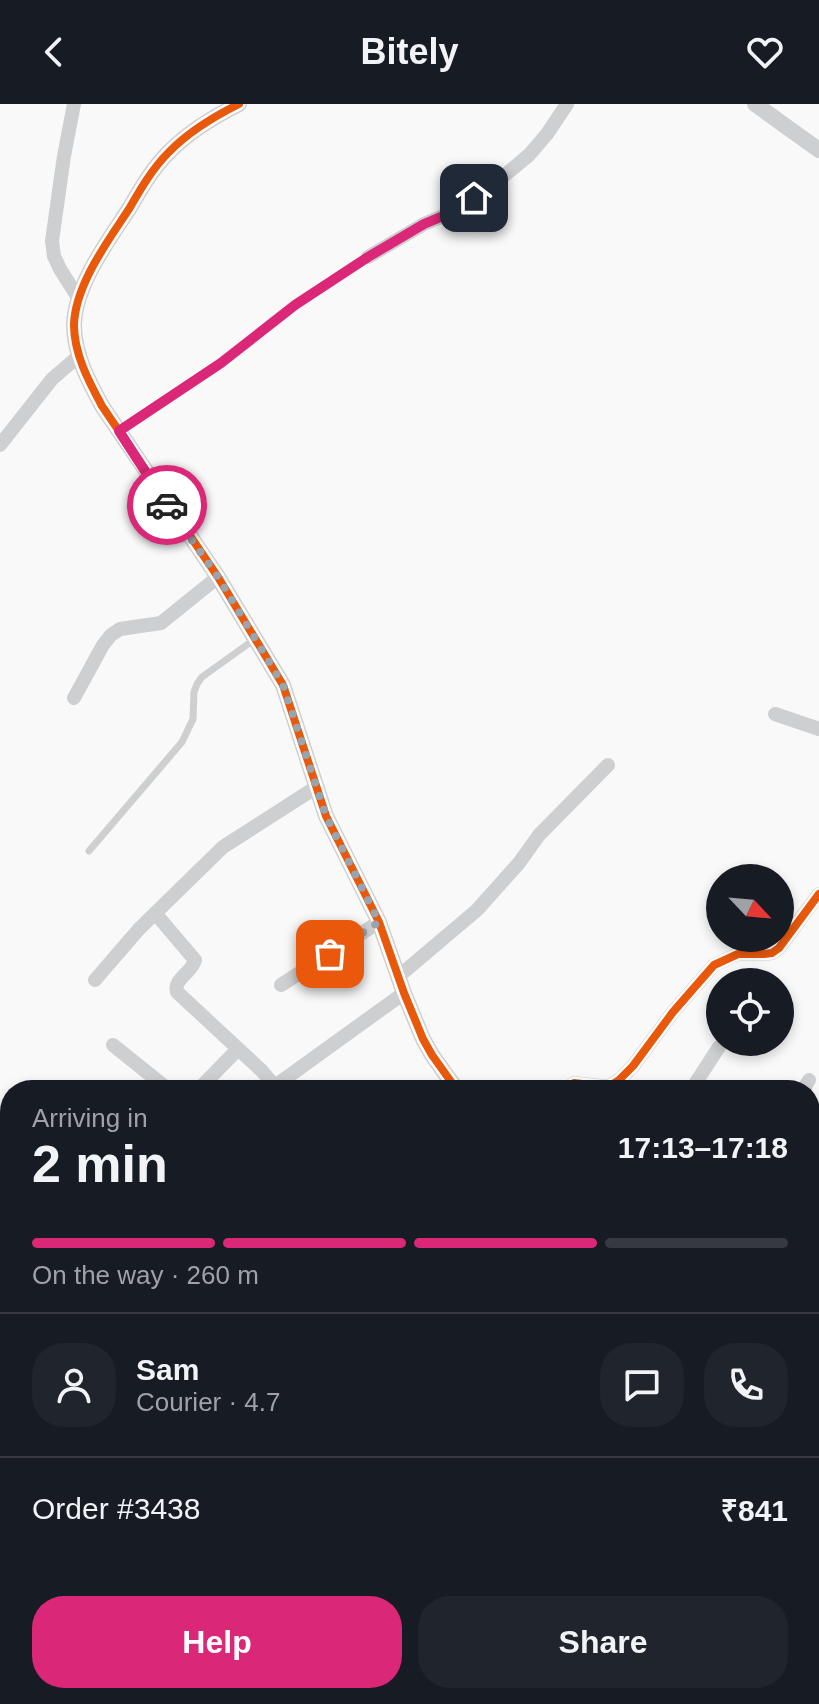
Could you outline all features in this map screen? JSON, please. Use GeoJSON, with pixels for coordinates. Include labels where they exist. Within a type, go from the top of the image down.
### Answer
{"type":"FeatureCollection","features":[{"type":"Feature","properties":{"kind":"street"},"geometry":{"type":"LineString","coordinates":[[74,104],[52,241],[60,269],[79,299]]}},
{"type":"Feature","properties":{"kind":"street"},"geometry":{"type":"LineString","coordinates":[[239,104],[189,134],[166,154],[143,185],[104,248],[79,299],[77,343],[88,380],[102,406],[218,577],[283,685],[326,816],[379,922],[427,1047],[450,1080]]}},
{"type":"Feature","properties":{"kind":"street"},"geometry":{"type":"LineString","coordinates":[[368,257],[424,224],[455,211],[493,185],[529,155],[567,104]]}},
{"type":"Feature","properties":{"kind":"street"},"geometry":{"type":"LineString","coordinates":[[755,104],[819,150]]}},
{"type":"Feature","properties":{"kind":"street"},"geometry":{"type":"LineString","coordinates":[[0,445],[77,343]]}},
{"type":"Feature","properties":{"kind":"street"},"geometry":{"type":"LineString","coordinates":[[74,698],[111,635],[120,629],[161,623],[218,577]]}},
{"type":"Feature","properties":{"kind":"street"},"geometry":{"type":"LineString","coordinates":[[775,714],[819,729]]}},
{"type":"Feature","properties":{"kind":"street"},"geometry":{"type":"LineString","coordinates":[[287,1080],[402,984],[477,910],[519,863],[539,835],[608,765]]}},
{"type":"Feature","properties":{"kind":"street"},"geometry":{"type":"LineString","coordinates":[[95,980],[139,929],[223,847],[315,788]]}},
{"type":"Feature","properties":{"kind":"street"},"geometry":{"type":"LineString","coordinates":[[619,1080],[714,965],[738,954],[772,953],[819,894]]}},
{"type":"Feature","properties":{"kind":"street"},"geometry":{"type":"LineString","coordinates":[[155,913],[195,960],[191,970],[176,983],[177,992],[270,1080]]}},
{"type":"Feature","properties":{"kind":"street"},"geometry":{"type":"LineString","coordinates":[[281,985],[379,922]]}},
{"type":"Feature","properties":{"kind":"street"},"geometry":{"type":"LineString","coordinates":[[113,1045],[157,1080]]}},
{"type":"Feature","properties":{"kind":"street"},"geometry":{"type":"LineString","coordinates":[[208,1080],[238,1049]]}},
{"type":"Feature","properties":{"kind":"street"},"geometry":{"type":"LineString","coordinates":[[698,1080],[713,1056]]}},
{"type":"Feature","properties":{"kind":"lane"},"geometry":{"type":"LineString","coordinates":[[126,441],[295,305],[368,257]]}},
{"type":"Feature","properties":{"kind":"lane"},"geometry":{"type":"LineString","coordinates":[[89,851],[182,742],[193,719],[194,692],[202,677],[255,639]]}},
{"type":"Feature","properties":{"kind":"cycle path"},"geometry":{"type":"LineString","coordinates":[[239,104],[184,138],[162,159],[103,249],[86,279],[76,310],[74,325],[79,357],[102,406],[218,577],[283,685],[326,816],[379,922],[423,1039],[450,1080]]}},
{"type":"Feature","properties":{"kind":"cycle path"},"geometry":{"type":"LineString","coordinates":[[619,1080],[714,965],[738,954],[772,953],[819,894]]}},
{"type":"Feature","properties":{"kind":"way so far"},"geometry":{"type":"LineString","coordinates":[[167,505],[218,577],[283,685],[326,816],[379,922],[330,954]]}},
{"type":"Feature","properties":{"kind":"route"},"geometry":{"type":"LineString","coordinates":[[167,505],[119,431],[221,363],[295,305],[368,257],[474,198]]}}]}
